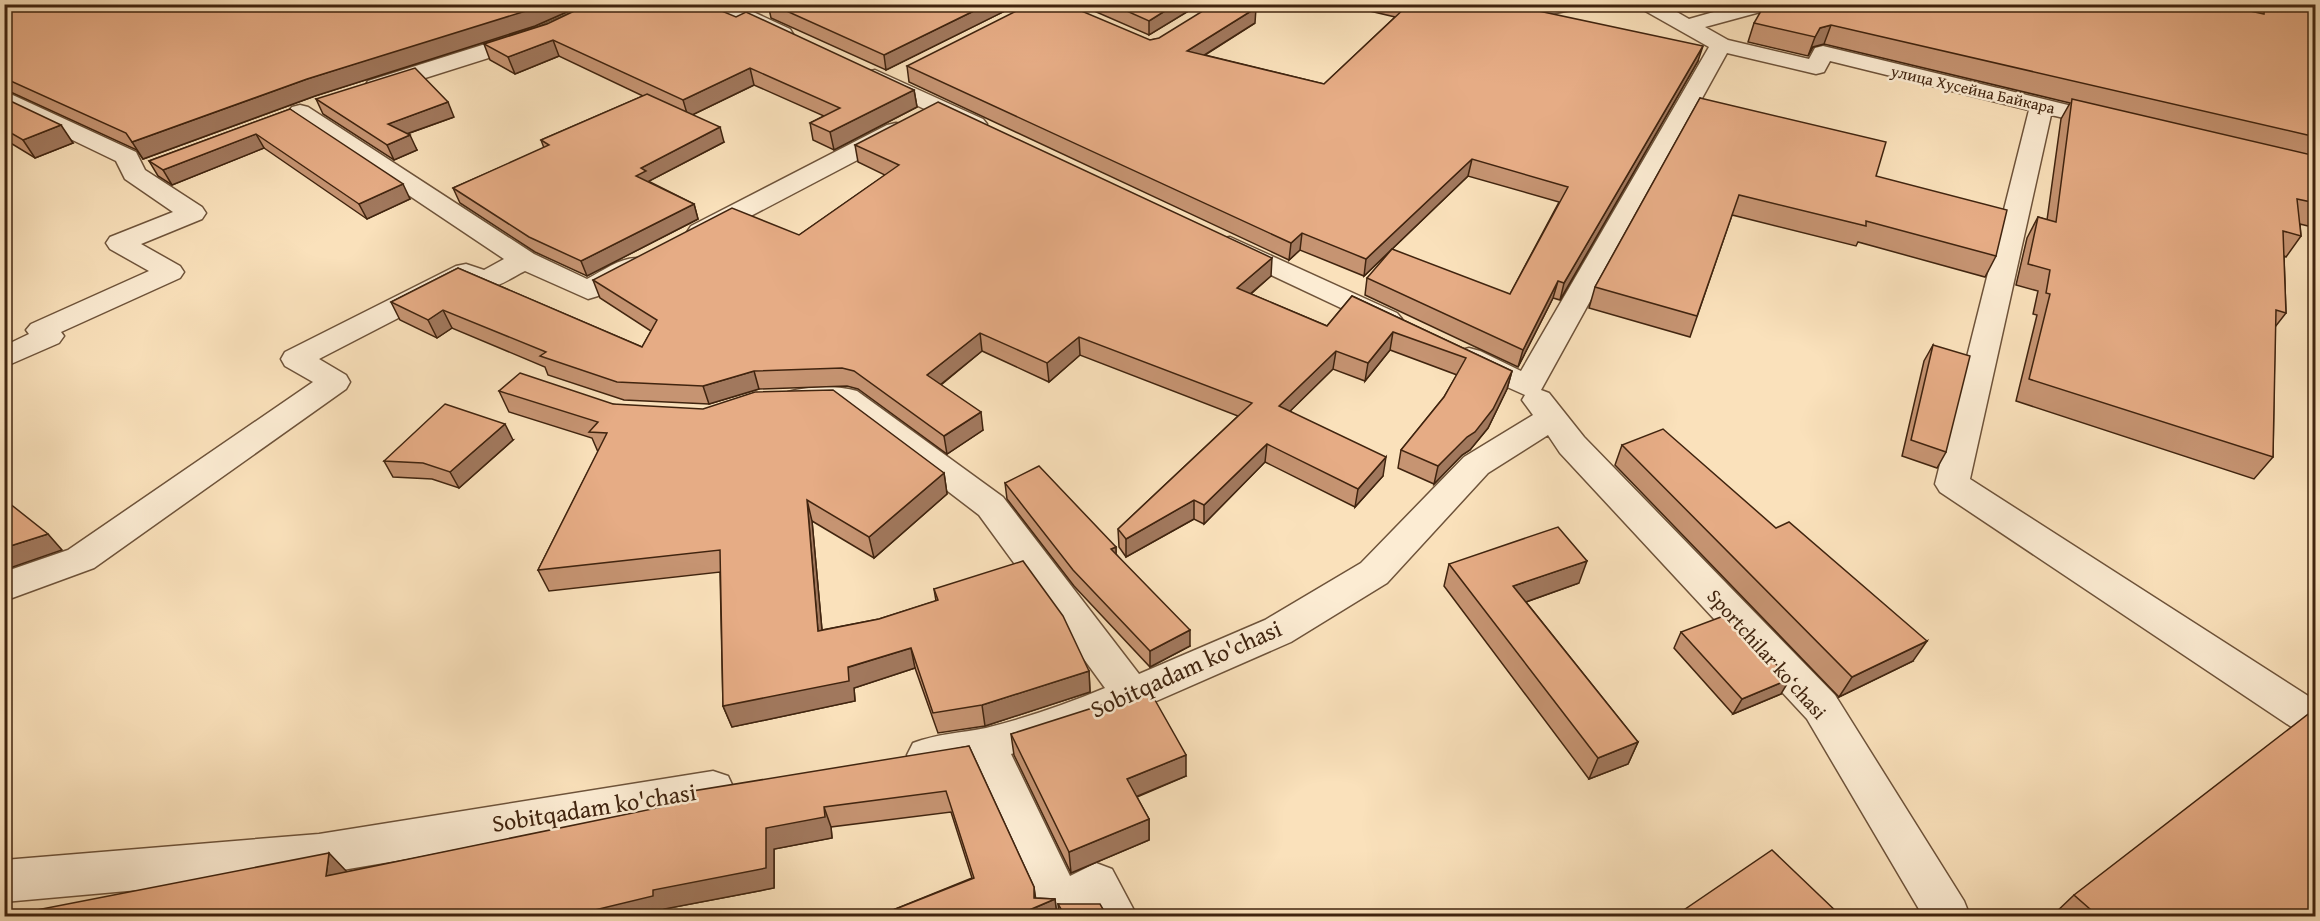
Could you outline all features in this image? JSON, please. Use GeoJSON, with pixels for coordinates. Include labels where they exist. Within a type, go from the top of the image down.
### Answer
{"type":"FeatureCollection","features":[{"type":"Feature","properties":{"kind":"street"},"geometry":{"type":"LineString","coordinates":[[357,92],[544,33],[609,4]]}},
{"type":"Feature","properties":{"kind":"street"},"geometry":{"type":"LineString","coordinates":[[718,4],[802,43]]}},
{"type":"Feature","properties":{"kind":"street"},"geometry":{"type":"LineString","coordinates":[[1502,4],[1550,8],[1575,4]]}},
{"type":"Feature","properties":{"kind":"street","name":"улица Хусейна Байкара"},"geometry":{"type":"LineString","coordinates":[[1647,4],[1721,45],[1816,66],[1823,53],[2088,116]]}},
{"type":"Feature","properties":{"kind":"street"},"geometry":{"type":"LineString","coordinates":[[1686,26],[1769,4],[1793,9]]}},
{"type":"Feature","properties":{"kind":"street"},"geometry":{"type":"LineString","coordinates":[[1528,386],[1721,45]]}},
{"type":"Feature","properties":{"kind":"street"},"geometry":{"type":"LineString","coordinates":[[855,68],[897,77],[940,107],[994,132]]}},
{"type":"Feature","properties":{"kind":"street"},"geometry":{"type":"LineString","coordinates":[[4,98],[127,157],[193,213],[120,243],[170,272],[41,330],[49,336],[4,358]]}},
{"type":"Feature","properties":{"kind":"street"},"geometry":{"type":"LineString","coordinates":[[324,103],[288,116],[518,256],[588,290],[940,107]]}},
{"type":"Feature","properties":{"kind":"street"},"geometry":{"type":"LineString","coordinates":[[2042,105],[1952,484],[2316,722]]}},
{"type":"Feature","properties":{"kind":"street"},"geometry":{"type":"LineString","coordinates":[[1208,234],[1411,331]]}},
{"type":"Feature","properties":{"kind":"street"},"geometry":{"type":"LineString","coordinates":[[4,587],[81,559],[335,382],[296,359],[466,272],[484,281],[518,256]]}},
{"type":"Feature","properties":{"kind":"street"},"geometry":{"type":"LineString","coordinates":[[1443,346],[1528,386],[1550,419]]}},
{"type":"Feature","properties":{"kind":"street"},"geometry":{"type":"LineString","coordinates":[[769,400],[846,398],[991,506],[1132,694]]}},
{"type":"Feature","properties":{"kind":"street","name":"Sobitqadam ko'chasi"},"geometry":{"type":"LineString","coordinates":[[894,760],[986,745],[1090,712],[1278,631],[1374,573],[1476,465],[1550,419]]}},
{"type":"Feature","properties":{"kind":"street","name":"Sportchilar ko‘chasi"},"geometry":{"type":"LineString","coordinates":[[1550,419],[1580,454],[1821,707],[1948,916]]}},
{"type":"Feature","properties":{"kind":"street"},"geometry":{"type":"LineString","coordinates":[[986,745],[1061,911],[1096,884],[1114,916]]}},
{"type":"Feature","properties":{"kind":"street","name":"Sobitqadam ko'chasi"},"geometry":{"type":"LineString","coordinates":[[4,881],[54,874],[319,854],[744,784]]}},
{"type":"Feature","properties":{"kind":"building"},"geometry":{"type":"Polygon","coordinates":[[[4,4],[542,4],[307,79],[132,142],[126,133],[4,78],[4,4]]]}},
{"type":"Feature","properties":{"kind":"building"},"geometry":{"type":"Polygon","coordinates":[[[589,4],[705,4],[736,17],[746,12],[914,90],[830,132],[810,123],[840,108],[750,68],[683,100],[553,40],[508,57],[484,44],[547,24],[589,4]]]}},
{"type":"Feature","properties":{"kind":"building"},"geometry":{"type":"Polygon","coordinates":[[[771,4],[988,4],[884,55],[771,4]]]}},
{"type":"Feature","properties":{"kind":"building"},"geometry":{"type":"Polygon","coordinates":[[[1030,4],[1065,4],[1150,40],[1159,38],[1214,4],[1246,4],[1256,8],[1187,51],[1324,84],[1407,4],[1524,4],[1525,8],[1703,46],[1564,283],[1558,281],[1523,350],[1367,278],[1392,249],[1510,294],[1568,187],[1472,159],[1366,259],[1302,233],[1291,243],[907,66],[1030,4]]]}},
{"type":"Feature","properties":{"kind":"building"},"geometry":{"type":"Polygon","coordinates":[[[1111,4],[1176,4],[1149,21],[1111,4]]]}},
{"type":"Feature","properties":{"kind":"building"},"geometry":{"type":"Polygon","coordinates":[[[1765,4],[2219,4],[2264,14],[2265,4],[2316,4],[2316,137],[1831,25],[1820,28],[1815,37],[1754,23],[1765,4]]]}},
{"type":"Feature","properties":{"kind":"building"},"geometry":{"type":"Polygon","coordinates":[[[415,68],[448,102],[388,124],[410,135],[387,145],[316,99],[415,68]]]}},
{"type":"Feature","properties":{"kind":"building"},"geometry":{"type":"Polygon","coordinates":[[[647,94],[720,127],[641,168],[646,171],[636,176],[694,204],[581,261],[529,237],[453,188],[549,145],[541,140],[647,94]]]}},
{"type":"Feature","properties":{"kind":"building"},"geometry":{"type":"Polygon","coordinates":[[[4,98],[61,125],[23,140],[4,129],[4,98]]]}},
{"type":"Feature","properties":{"kind":"building"},"geometry":{"type":"Polygon","coordinates":[[[1700,98],[1886,142],[1876,176],[2007,210],[1996,256],[1866,221],[1866,226],[1739,195],[1697,316],[1595,287],[1700,98]]]}},
{"type":"Feature","properties":{"kind":"building"},"geometry":{"type":"Polygon","coordinates":[[[2072,99],[2316,156],[2316,203],[2297,199],[2301,236],[2283,231],[2286,313],[2276,310],[2273,457],[2029,379],[2050,294],[2046,293],[2050,270],[2028,264],[2038,217],[2056,222],[2072,99]]]}},
{"type":"Feature","properties":{"kind":"building"},"geometry":{"type":"Polygon","coordinates":[[[938,102],[1272,258],[1237,288],[1327,326],[1352,296],[1512,371],[1493,409],[1475,432],[1438,466],[1401,450],[1444,397],[1466,358],[1393,332],[1368,363],[1336,351],[1279,406],[1386,457],[1358,489],[1267,444],[1204,505],[1194,500],[1126,539],[1118,529],[1252,403],[1079,337],[1047,363],[980,333],[927,375],[981,412],[944,436],[854,371],[842,368],[754,371],[703,386],[617,382],[540,356],[546,352],[443,310],[428,320],[391,302],[458,268],[642,347],[657,320],[593,280],[732,208],[799,235],[899,165],[855,145],[938,102]]]}},
{"type":"Feature","properties":{"kind":"building"},"geometry":{"type":"Polygon","coordinates":[[[290,109],[403,184],[359,204],[256,134],[163,170],[149,161],[290,109]]]}},
{"type":"Feature","properties":{"kind":"building"},"geometry":{"type":"Polygon","coordinates":[[[1933,345],[1970,356],[1946,452],[1911,440],[1933,345]]]}},
{"type":"Feature","properties":{"kind":"building"},"geometry":{"type":"Polygon","coordinates":[[[520,373],[613,404],[703,409],[755,392],[833,390],[944,473],[869,537],[807,500],[818,631],[879,619],[938,600],[934,589],[1023,561],[1063,616],[1089,671],[982,705],[933,713],[911,648],[848,667],[849,681],[723,706],[720,550],[538,570],[607,433],[589,432],[598,422],[499,391],[520,373]]]}},
{"type":"Feature","properties":{"kind":"building"},"geometry":{"type":"Polygon","coordinates":[[[445,404],[505,424],[450,472],[423,463],[384,461],[445,404]]]}},
{"type":"Feature","properties":{"kind":"building"},"geometry":{"type":"Polygon","coordinates":[[[1663,429],[1776,528],[1789,522],[1927,641],[1852,677],[1622,445],[1663,429]]]}},
{"type":"Feature","properties":{"kind":"building"},"geometry":{"type":"Polygon","coordinates":[[[1039,466],[1116,547],[1111,549],[1190,630],[1150,651],[1073,570],[1005,483],[1039,466]]]}},
{"type":"Feature","properties":{"kind":"building"},"geometry":{"type":"Polygon","coordinates":[[[4,499],[48,534],[4,548],[4,499]]]}},
{"type":"Feature","properties":{"kind":"building"},"geometry":{"type":"Polygon","coordinates":[[[1558,527],[1587,561],[1513,586],[1638,742],[1598,758],[1449,564],[1558,527]]]}},
{"type":"Feature","properties":{"kind":"building"},"geometry":{"type":"Polygon","coordinates":[[[1729,614],[1790,679],[1742,699],[1681,632],[1729,614]]]}},
{"type":"Feature","properties":{"kind":"building"},"geometry":{"type":"Polygon","coordinates":[[[1151,693],[1186,755],[1127,779],[1149,819],[1069,852],[1011,734],[1105,704],[1108,711],[1151,693]]]}},
{"type":"Feature","properties":{"kind":"building"},"geometry":{"type":"Polygon","coordinates":[[[2316,708],[2316,916],[2098,916],[2074,895],[2316,708]]]}},
{"type":"Feature","properties":{"kind":"building"},"geometry":{"type":"Polygon","coordinates":[[[969,746],[1034,887],[1034,898],[1055,899],[1015,916],[878,916],[974,878],[946,791],[824,807],[825,817],[766,828],[766,868],[653,890],[653,896],[570,916],[6,916],[329,853],[326,876],[667,806],[668,795],[969,746]]]}},
{"type":"Feature","properties":{"kind":"building"},"geometry":{"type":"Polygon","coordinates":[[[1772,850],[1841,916],[1675,916],[1772,850]]]}},
{"type":"Feature","properties":{"kind":"building"},"geometry":{"type":"Polygon","coordinates":[[[1058,904],[1100,904],[1107,916],[1065,916],[1058,904]]]}}]}
